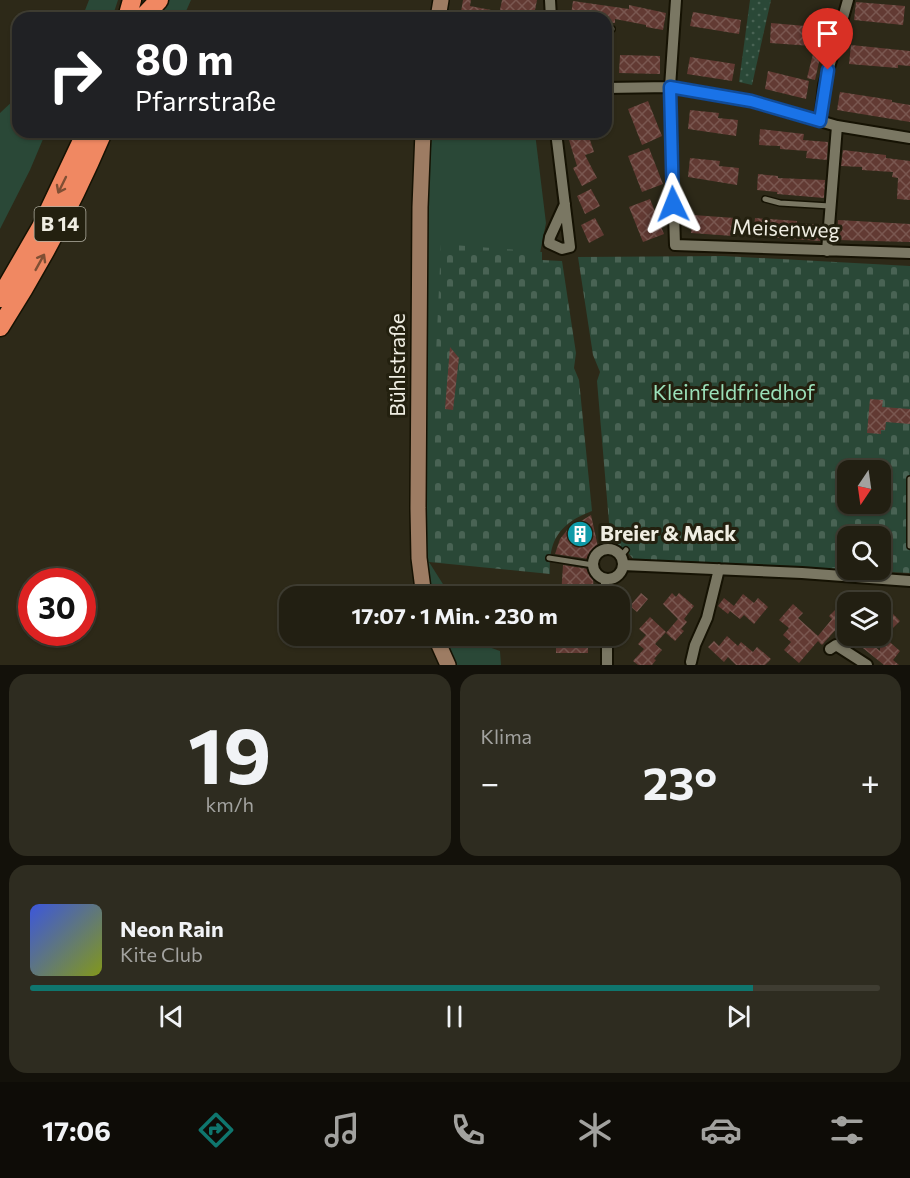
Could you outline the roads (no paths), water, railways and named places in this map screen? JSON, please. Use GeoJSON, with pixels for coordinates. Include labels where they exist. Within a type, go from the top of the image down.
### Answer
{"type":"FeatureCollection","features":[{"type":"Feature","properties":{"kind":"highway"},"geometry":{"type":"LineString","coordinates":[[142,12],[159,0]]}},
{"type":"Feature","properties":{"kind":"highway","name":"B 14"},"geometry":{"type":"LineString","coordinates":[[0,298],[45,219],[83,138]]}},
{"type":"Feature","properties":{"kind":"highway","name":"B 14"},"geometry":{"type":"LineString","coordinates":[[0,327],[52,239],[100,138]]}},
{"type":"Feature","properties":{"kind":"main road","name":"Bühlstraße"},"geometry":{"type":"LineString","coordinates":[[423,138],[420,207],[418,508],[419,558],[423,586]]}},
{"type":"Feature","properties":{"kind":"main road"},"geometry":{"type":"LineString","coordinates":[[439,646],[448,665]]}},
{"type":"Feature","properties":{"kind":"street"},"geometry":{"type":"LineString","coordinates":[[670,87],[676,0]]}},
{"type":"Feature","properties":{"kind":"street"},"geometry":{"type":"LineString","coordinates":[[820,121],[824,85],[848,0]]}},
{"type":"Feature","properties":{"kind":"street"},"geometry":{"type":"LineString","coordinates":[[612,88],[670,87],[751,101],[837,126],[910,138]]}},
{"type":"Feature","properties":{"kind":"street","name":"Meisenweg"},"geometry":{"type":"LineString","coordinates":[[670,87],[675,245],[910,253]]}},
{"type":"Feature","properties":{"kind":"street"},"geometry":{"type":"LineString","coordinates":[[827,251],[837,126]]}},
{"type":"Feature","properties":{"kind":"street"},"geometry":{"type":"LineString","coordinates":[[557,138],[571,251],[549,243],[565,204]]}},
{"type":"Feature","properties":{"kind":"street"},"geometry":{"type":"LineString","coordinates":[[624,557],[622,570],[616,577],[606,579],[597,574],[593,565],[594,557],[600,551],[614,549],[624,557],[719,569],[910,581]]}},
{"type":"Feature","properties":{"kind":"street"},"geometry":{"type":"LineString","coordinates":[[691,662],[695,645],[707,618],[719,569]]}},
{"type":"Feature","properties":{"kind":"street"},"geometry":{"type":"LineString","coordinates":[[606,579],[606,586]]}},
{"type":"Feature","properties":{"kind":"street"},"geometry":{"type":"LineString","coordinates":[[830,649],[836,645],[867,665]]}},
{"type":"Feature","properties":{"kind":"street"},"geometry":{"type":"LineString","coordinates":[[607,646],[608,665]]}},
{"type":"Feature","properties":{"kind":"lane"},"geometry":{"type":"LineString","coordinates":[[765,199],[780,203],[830,206]]}},
{"type":"Feature","properties":{"kind":"lane"},"geometry":{"type":"LineString","coordinates":[[910,479],[910,546]]}},
{"type":"Feature","properties":{"kind":"lane"},"geometry":{"type":"LineString","coordinates":[[549,558],[593,565]]}},
{"type":"Feature","properties":{"kind":"place","name":"Breier & Mack"},"geometry":{"type":"Point","coordinates":[580,534]}},
{"type":"Feature","properties":{"kind":"park label","name":"Kleinfeldfriedhof"},"geometry":{"type":"Point","coordinates":[734,393]}}]}
